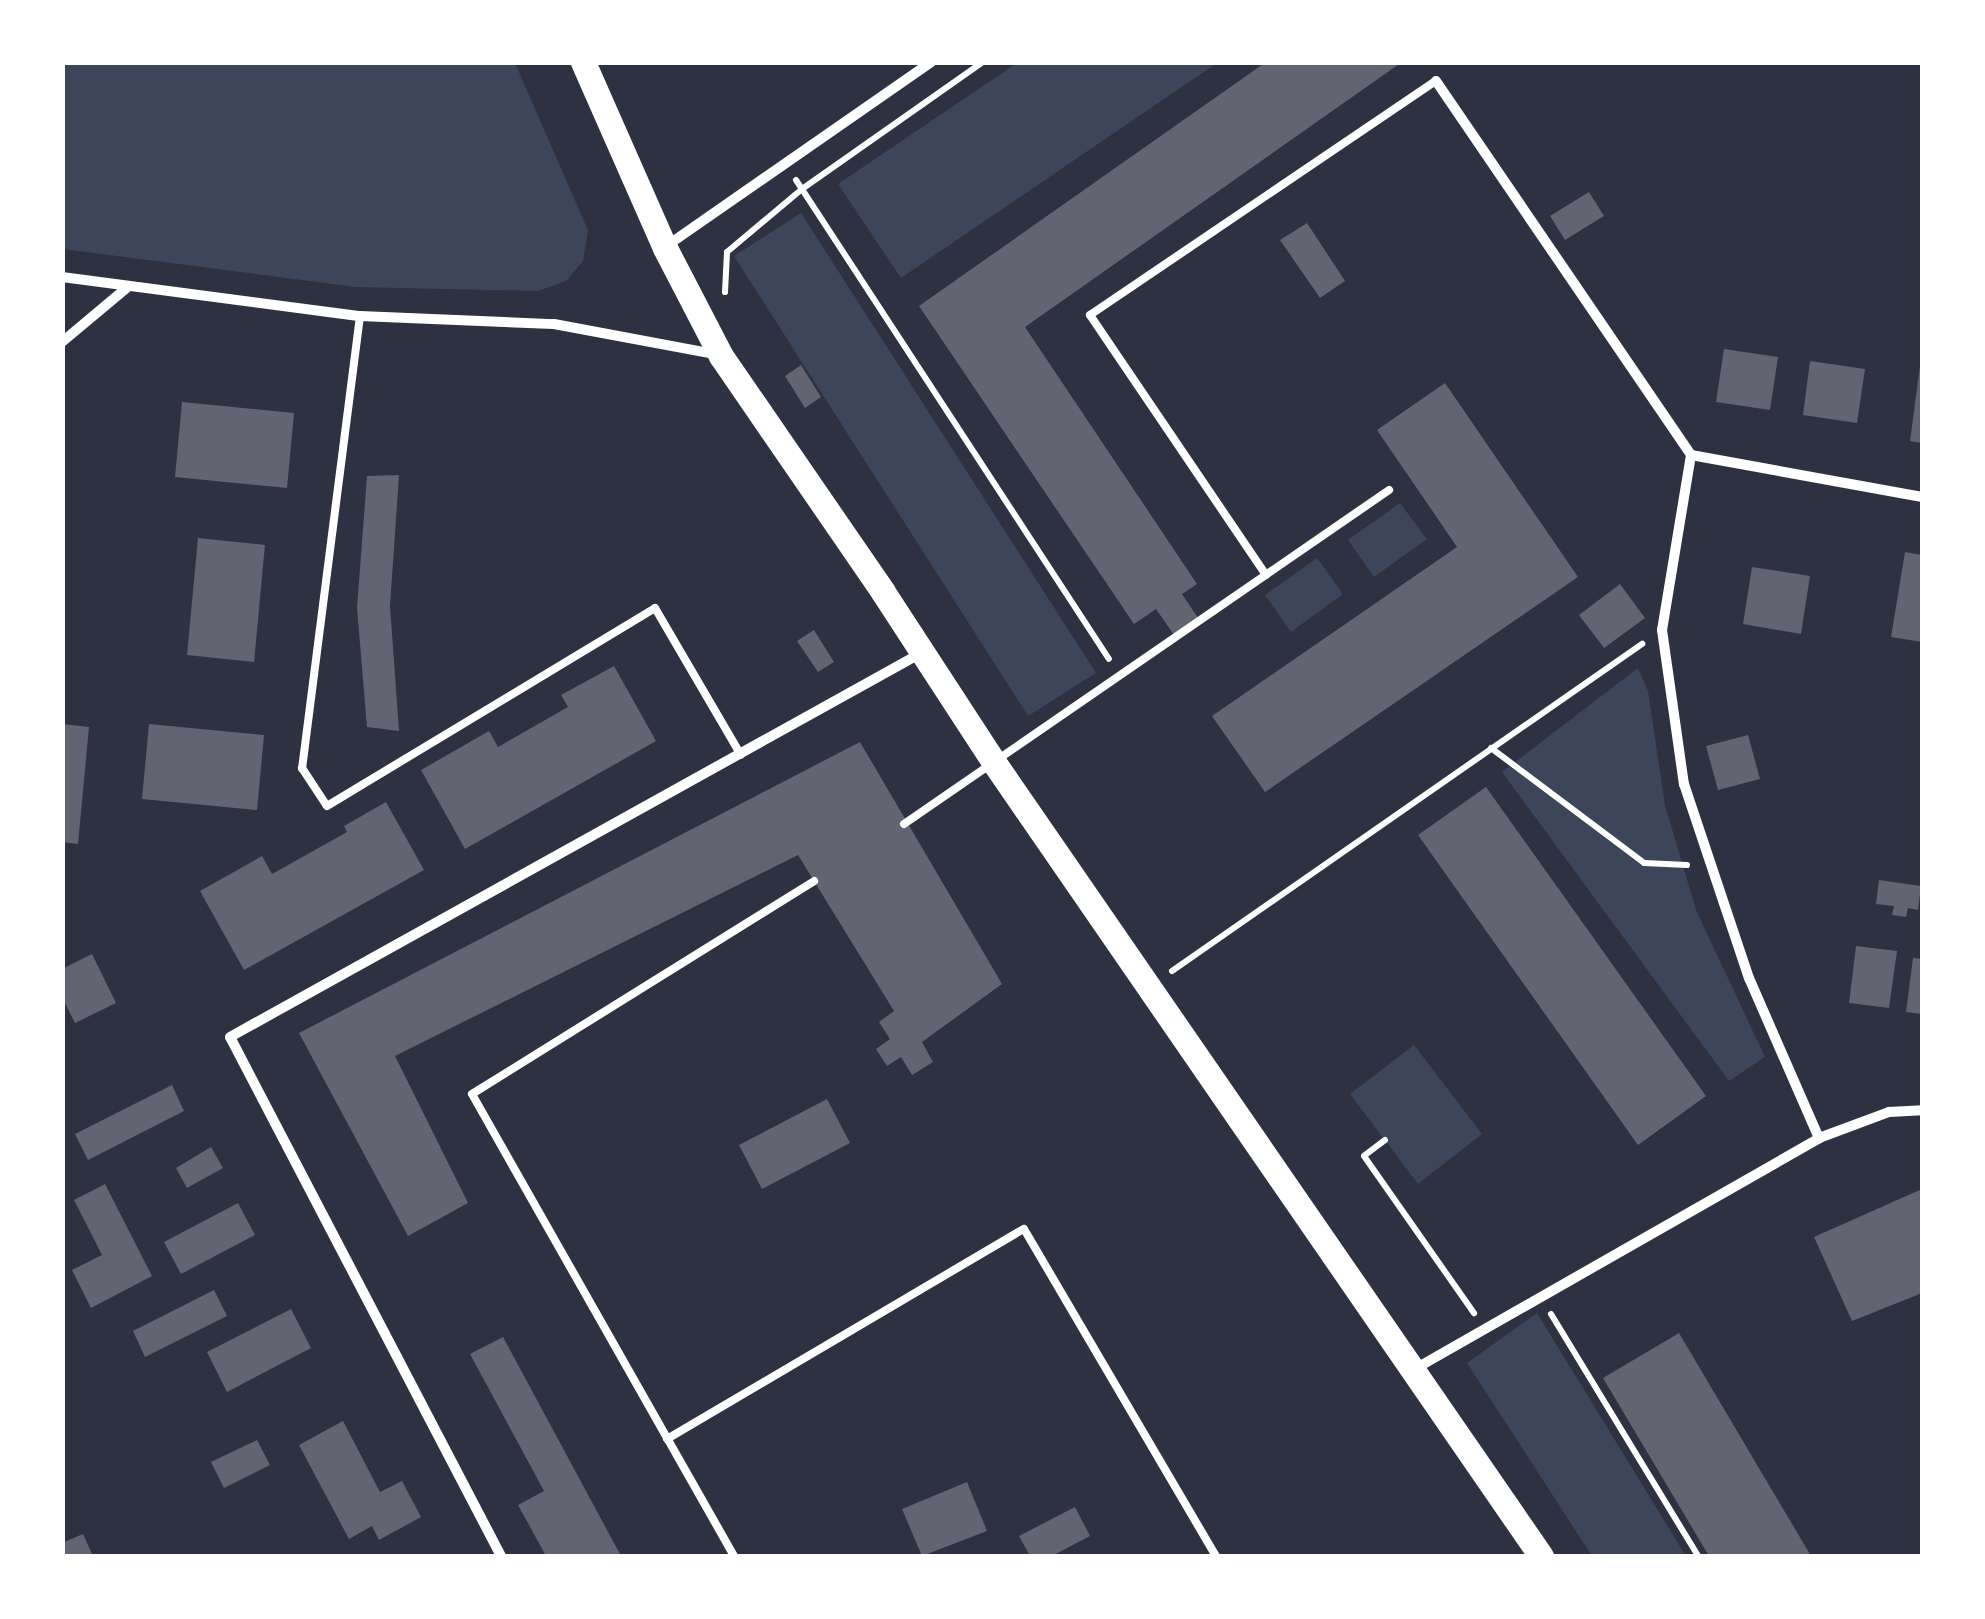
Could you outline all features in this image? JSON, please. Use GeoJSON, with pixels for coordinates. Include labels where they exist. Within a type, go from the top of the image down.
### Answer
{"type":"FeatureCollection","features":[{"type":"Feature","properties":{"kind":"main road"},"geometry":{"type":"LineString","coordinates":[[583,62],[664,248],[721,356],[994,764],[1541,1556]]}},
{"type":"Feature","properties":{"kind":"street"},"geometry":{"type":"LineString","coordinates":[[664,248],[931,62]]}},
{"type":"Feature","properties":{"kind":"street"},"geometry":{"type":"LineString","coordinates":[[1436,81],[1691,455],[1662,630],[1684,784],[1749,978],[1819,1138]]}},
{"type":"Feature","properties":{"kind":"street"},"geometry":{"type":"LineString","coordinates":[[62,278],[360,316],[554,324],[721,356]]}},
{"type":"Feature","properties":{"kind":"street"},"geometry":{"type":"LineString","coordinates":[[62,342],[129,286]]}},
{"type":"Feature","properties":{"kind":"street"},"geometry":{"type":"LineString","coordinates":[[1691,455],[1922,496]]}},
{"type":"Feature","properties":{"kind":"street"},"geometry":{"type":"LineString","coordinates":[[502,1556],[230,1037],[922,653]]}},
{"type":"Feature","properties":{"kind":"street"},"geometry":{"type":"LineString","coordinates":[[1412,1370],[1483,1326],[1819,1138],[1888,1112],[1922,1110]]}},
{"type":"Feature","properties":{"kind":"lane"},"geometry":{"type":"LineString","coordinates":[[1266,576],[1090,315],[1436,81]]}},
{"type":"Feature","properties":{"kind":"lane"},"geometry":{"type":"LineString","coordinates":[[360,316],[302,768],[327,806],[655,608],[741,755]]}},
{"type":"Feature","properties":{"kind":"lane"},"geometry":{"type":"LineString","coordinates":[[904,824],[1389,490]]}},
{"type":"Feature","properties":{"kind":"lane"},"geometry":{"type":"LineString","coordinates":[[734,1556],[472,1094],[814,881]]}},
{"type":"Feature","properties":{"kind":"lane"},"geometry":{"type":"LineString","coordinates":[[667,1438],[1024,1229],[1216,1556]]}},
{"type":"Feature","properties":{"kind":"path"},"geometry":{"type":"LineString","coordinates":[[724,304],[727,252],[802,189],[983,62]]}},
{"type":"Feature","properties":{"kind":"path"},"geometry":{"type":"LineString","coordinates":[[786,166],[1120,677]]}},
{"type":"Feature","properties":{"kind":"path"},"geometry":{"type":"LineString","coordinates":[[1150,986],[1662,630]]}},
{"type":"Feature","properties":{"kind":"path"},"geometry":{"type":"LineString","coordinates":[[1492,748],[1644,862],[1711,866]]}},
{"type":"Feature","properties":{"kind":"path"},"geometry":{"type":"LineString","coordinates":[[1385,1140],[1364,1156],[1483,1326]]}},
{"type":"Feature","properties":{"kind":"path"},"geometry":{"type":"LineString","coordinates":[[1540,1295],[1698,1556]]}},
{"type":"Feature","properties":{"kind":"shaded area"},"geometry":{"type":"Polygon","coordinates":[[[62,63],[515,63],[588,230],[583,261],[566,281],[538,291],[355,287],[63,249],[62,63]]]}},
{"type":"Feature","properties":{"kind":"shaded area"},"geometry":{"type":"Polygon","coordinates":[[[1017,63],[1217,63],[901,278],[838,184],[1017,63]]]}},
{"type":"Feature","properties":{"kind":"shaded area"},"geometry":{"type":"Polygon","coordinates":[[[801,213],[1096,673],[1028,716],[734,256],[801,213]]]}},
{"type":"Feature","properties":{"kind":"shaded area"},"geometry":{"type":"Polygon","coordinates":[[[1400,503],[1427,539],[1374,577],[1348,540],[1400,503]]]}},
{"type":"Feature","properties":{"kind":"shaded area"},"geometry":{"type":"Polygon","coordinates":[[[1317,558],[1343,594],[1291,632],[1265,595],[1317,558]]]}},
{"type":"Feature","properties":{"kind":"shaded area"},"geometry":{"type":"Polygon","coordinates":[[[1638,668],[1648,691],[1665,805],[1696,910],[1765,1057],[1729,1081],[1502,772],[1638,668]]]}},
{"type":"Feature","properties":{"kind":"shaded area"},"geometry":{"type":"Polygon","coordinates":[[[1414,1045],[1482,1134],[1418,1184],[1350,1094],[1414,1045]]]}},
{"type":"Feature","properties":{"kind":"shaded area"},"geometry":{"type":"Polygon","coordinates":[[[1537,1313],[1686,1556],[1592,1556],[1467,1363],[1537,1313]]]}},
{"type":"Feature","properties":{"kind":"building"},"geometry":{"type":"Polygon","coordinates":[[[1266,62],[1402,62],[1025,327],[1197,584],[1182,594],[1198,618],[1174,635],[1156,609],[1134,624],[919,306],[1266,62]]]}},
{"type":"Feature","properties":{"kind":"building"},"geometry":{"type":"Polygon","coordinates":[[[1589,192],[1604,216],[1565,240],[1550,216],[1589,192]]]}},
{"type":"Feature","properties":{"kind":"building"},"geometry":{"type":"Polygon","coordinates":[[[1307,223],[1345,281],[1320,298],[1280,240],[1307,223]]]}},
{"type":"Feature","properties":{"kind":"building"},"geometry":{"type":"Polygon","coordinates":[[[1724,349],[1778,357],[1770,410],[1716,402],[1724,349]]]}},
{"type":"Feature","properties":{"kind":"building"},"geometry":{"type":"Polygon","coordinates":[[[1810,361],[1865,369],[1857,423],[1803,415],[1810,361]]]}},
{"type":"Feature","properties":{"kind":"building"},"geometry":{"type":"Polygon","coordinates":[[[801,365],[821,397],[805,408],[785,376],[801,365]]]}},
{"type":"Feature","properties":{"kind":"building"},"geometry":{"type":"Polygon","coordinates":[[[1922,367],[1922,443],[1910,441],[1922,367]]]}},
{"type":"Feature","properties":{"kind":"building"},"geometry":{"type":"Polygon","coordinates":[[[1445,383],[1578,577],[1265,792],[1212,716],[1457,547],[1377,430],[1445,383]]]}},
{"type":"Feature","properties":{"kind":"building"},"geometry":{"type":"Polygon","coordinates":[[[182,402],[294,413],[287,488],[175,477],[182,402]]]}},
{"type":"Feature","properties":{"kind":"building"},"geometry":{"type":"Polygon","coordinates":[[[399,475],[390,606],[399,731],[367,727],[357,608],[367,476],[399,475]]]}},
{"type":"Feature","properties":{"kind":"building"},"geometry":{"type":"Polygon","coordinates":[[[198,538],[265,545],[254,662],[187,655],[198,538]]]}},
{"type":"Feature","properties":{"kind":"building"},"geometry":{"type":"Polygon","coordinates":[[[1905,552],[1922,555],[1922,642],[1891,637],[1905,552]]]}},
{"type":"Feature","properties":{"kind":"building"},"geometry":{"type":"Polygon","coordinates":[[[1752,567],[1810,576],[1801,634],[1743,624],[1752,567]]]}},
{"type":"Feature","properties":{"kind":"building"},"geometry":{"type":"Polygon","coordinates":[[[1620,584],[1645,618],[1604,648],[1579,615],[1620,584]]]}},
{"type":"Feature","properties":{"kind":"building"},"geometry":{"type":"Polygon","coordinates":[[[814,630],[834,662],[818,672],[797,641],[814,630]]]}},
{"type":"Feature","properties":{"kind":"building"},"geometry":{"type":"Polygon","coordinates":[[[614,666],[656,741],[465,849],[421,770],[489,731],[498,747],[568,707],[561,695],[614,666]]]}},
{"type":"Feature","properties":{"kind":"building"},"geometry":{"type":"Polygon","coordinates":[[[62,724],[89,727],[78,844],[62,842],[62,724]]]}},
{"type":"Feature","properties":{"kind":"building"},"geometry":{"type":"Polygon","coordinates":[[[149,724],[264,735],[257,810],[142,799],[149,724]]]}},
{"type":"Feature","properties":{"kind":"building"},"geometry":{"type":"Polygon","coordinates":[[[1748,735],[1760,779],[1718,790],[1706,746],[1748,735]]]}},
{"type":"Feature","properties":{"kind":"building"},"geometry":{"type":"Polygon","coordinates":[[[860,742],[1002,984],[922,1042],[933,1062],[912,1075],[901,1057],[887,1066],[876,1049],[890,1039],[879,1022],[894,1011],[798,855],[395,1056],[468,1203],[408,1236],[299,1033],[860,742]]]}},
{"type":"Feature","properties":{"kind":"building"},"geometry":{"type":"Polygon","coordinates":[[[1486,787],[1706,1096],[1638,1145],[1418,835],[1486,787]]]}},
{"type":"Feature","properties":{"kind":"building"},"geometry":{"type":"Polygon","coordinates":[[[386,802],[424,870],[244,970],[200,891],[262,856],[272,874],[347,832],[344,826],[386,802]]]}},
{"type":"Feature","properties":{"kind":"building"},"geometry":{"type":"Polygon","coordinates":[[[1879,880],[1921,886],[1918,910],[1908,908],[1906,917],[1892,915],[1894,906],[1876,904],[1879,880]]]}},
{"type":"Feature","properties":{"kind":"building"},"geometry":{"type":"Polygon","coordinates":[[[1856,946],[1897,951],[1889,1008],[1849,1003],[1856,946]]]}},
{"type":"Feature","properties":{"kind":"building"},"geometry":{"type":"Polygon","coordinates":[[[92,954],[116,1003],[75,1023],[62,997],[62,969],[92,954]]]}},
{"type":"Feature","properties":{"kind":"building"},"geometry":{"type":"Polygon","coordinates":[[[1913,958],[1922,959],[1922,1014],[1906,1012],[1913,958]]]}},
{"type":"Feature","properties":{"kind":"building"},"geometry":{"type":"Polygon","coordinates":[[[172,1085],[184,1111],[88,1160],[75,1134],[172,1085]]]}},
{"type":"Feature","properties":{"kind":"building"},"geometry":{"type":"Polygon","coordinates":[[[827,1099],[850,1143],[762,1189],[739,1145],[827,1099]]]}},
{"type":"Feature","properties":{"kind":"building"},"geometry":{"type":"Polygon","coordinates":[[[211,1147],[223,1168],[187,1188],[176,1168],[211,1147]]]}},
{"type":"Feature","properties":{"kind":"building"},"geometry":{"type":"Polygon","coordinates":[[[105,1184],[152,1276],[91,1308],[72,1270],[102,1255],[74,1200],[105,1184]]]}},
{"type":"Feature","properties":{"kind":"building"},"geometry":{"type":"Polygon","coordinates":[[[1922,1189],[1922,1293],[1852,1321],[1814,1237],[1922,1189]]]}},
{"type":"Feature","properties":{"kind":"building"},"geometry":{"type":"Polygon","coordinates":[[[238,1203],[255,1235],[181,1274],[164,1242],[238,1203]]]}},
{"type":"Feature","properties":{"kind":"building"},"geometry":{"type":"Polygon","coordinates":[[[214,1290],[227,1316],[145,1357],[133,1331],[214,1290]]]}},
{"type":"Feature","properties":{"kind":"building"},"geometry":{"type":"Polygon","coordinates":[[[291,1309],[311,1348],[227,1392],[207,1352],[291,1309]]]}},
{"type":"Feature","properties":{"kind":"building"},"geometry":{"type":"Polygon","coordinates":[[[1679,1333],[1811,1556],[1709,1556],[1603,1378],[1679,1333]]]}},
{"type":"Feature","properties":{"kind":"building"},"geometry":{"type":"Polygon","coordinates":[[[503,1337],[621,1556],[546,1556],[518,1505],[544,1491],[470,1354],[503,1337]]]}},
{"type":"Feature","properties":{"kind":"building"},"geometry":{"type":"Polygon","coordinates":[[[343,1421],[380,1492],[402,1481],[421,1517],[379,1540],[372,1526],[349,1539],[299,1445],[343,1421]]]}},
{"type":"Feature","properties":{"kind":"building"},"geometry":{"type":"Polygon","coordinates":[[[257,1440],[270,1465],[224,1488],[211,1462],[257,1440]]]}},
{"type":"Feature","properties":{"kind":"building"},"geometry":{"type":"Polygon","coordinates":[[[967,1482],[987,1531],[922,1556],[902,1509],[967,1482]]]}},
{"type":"Feature","properties":{"kind":"building"},"geometry":{"type":"Polygon","coordinates":[[[1075,1507],[1090,1536],[1052,1556],[1030,1556],[1019,1536],[1075,1507]]]}},
{"type":"Feature","properties":{"kind":"building"},"geometry":{"type":"Polygon","coordinates":[[[83,1534],[93,1556],[62,1556],[62,1543],[83,1534]]]}}]}
